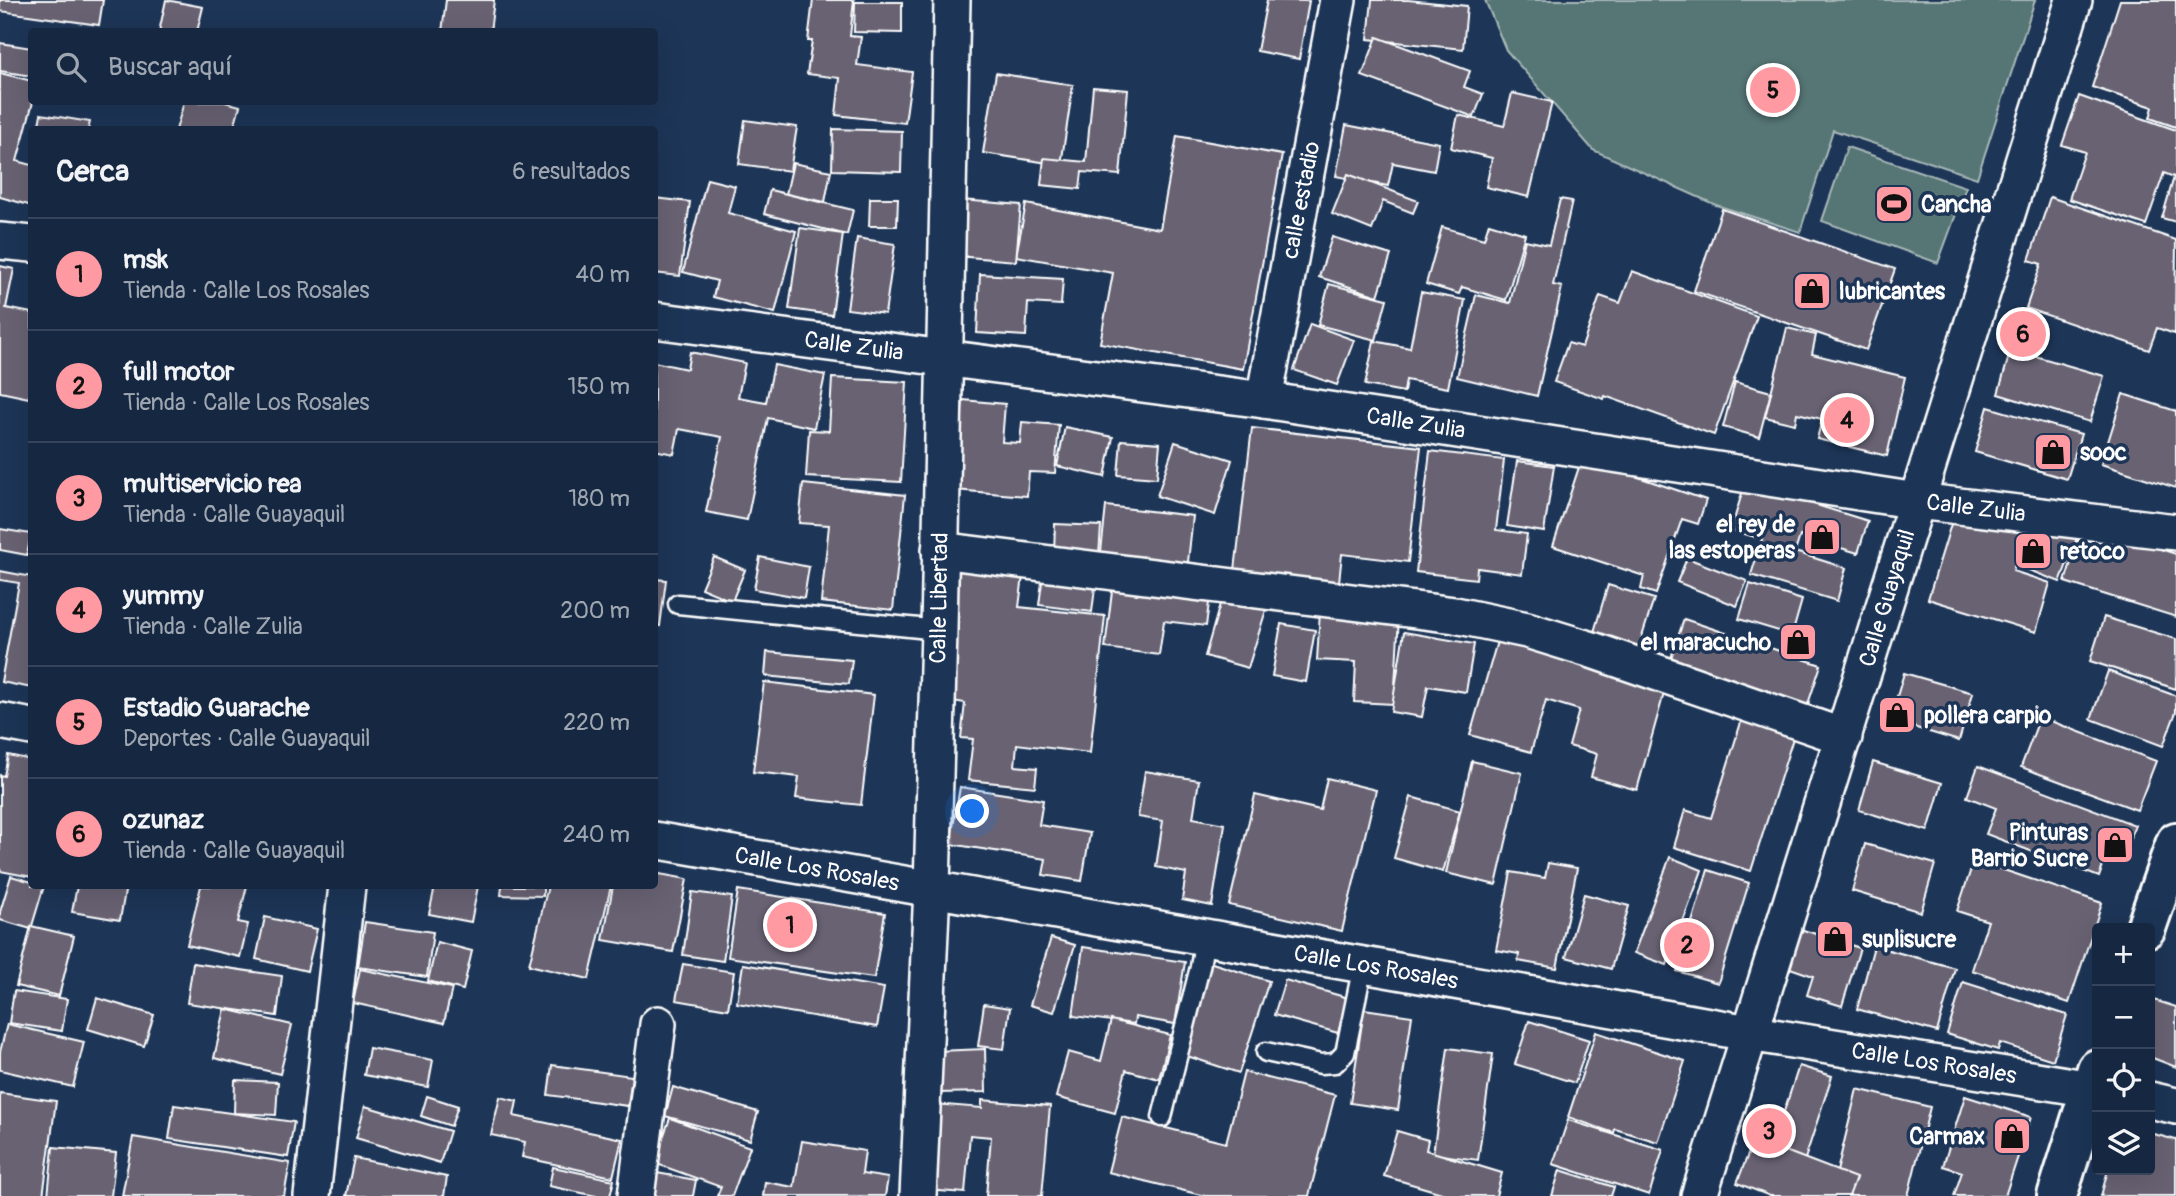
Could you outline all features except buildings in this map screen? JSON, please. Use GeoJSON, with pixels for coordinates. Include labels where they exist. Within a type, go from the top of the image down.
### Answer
{"type":"FeatureCollection","features":[{"type":"Feature","properties":{"kind":"street","name":"Calle Libertad"},"geometry":{"type":"LineString","coordinates":[[918,1196],[932,888],[951,0]]}},
{"type":"Feature","properties":{"kind":"street","name":"calle estadio"},"geometry":{"type":"LineString","coordinates":[[1264,400],[1338,0]]}},
{"type":"Feature","properties":{"kind":"street","name":"Calle Guayaquil"},"geometry":{"type":"LineString","coordinates":[[1699,1196],[2074,0]]}},
{"type":"Feature","properties":{"kind":"street"},"geometry":{"type":"LineString","coordinates":[[0,241],[28,244]]}},
{"type":"Feature","properties":{"kind":"street","name":"Calle Zulia"},"geometry":{"type":"LineString","coordinates":[[658,321],[1264,400],[1917,501],[2176,532]]}},
{"type":"Feature","properties":{"kind":"street"},"geometry":{"type":"LineString","coordinates":[[940,550],[1455,615],[1491,622],[1591,650],[1844,737]]}},
{"type":"Feature","properties":{"kind":"street"},"geometry":{"type":"LineString","coordinates":[[0,721],[28,726]]}},
{"type":"Feature","properties":{"kind":"street","name":"Calle Los Rosales"},"geometry":{"type":"LineString","coordinates":[[658,841],[1749,1033],[2092,1082]]}},
{"type":"Feature","properties":{"kind":"street"},"geometry":{"type":"LineString","coordinates":[[2148,923],[2176,842]]}},
{"type":"Feature","properties":{"kind":"street"},"geometry":{"type":"LineString","coordinates":[[312,1196],[347,889]]}},
{"type":"Feature","properties":{"kind":"street"},"geometry":{"type":"LineString","coordinates":[[636,1196],[658,1024]]}},
{"type":"Feature","properties":{"kind":"street"},"geometry":{"type":"LineString","coordinates":[[2057,1196],[2092,1091]]}},
{"type":"Feature","properties":{"kind":"street"},"geometry":{"type":"LineString","coordinates":[[2155,1101],[2176,1105]]}},
{"type":"Feature","properties":{"kind":"lane"},"geometry":{"type":"LineString","coordinates":[[678,604],[939,630]]}},
{"type":"Feature","properties":{"kind":"lane"},"geometry":{"type":"LineString","coordinates":[[1162,1117],[1200,967],[1205,937]]}},
{"type":"Feature","properties":{"kind":"lane"},"geometry":{"type":"LineString","coordinates":[[1266,1052],[1321,1064],[1335,1063],[1345,1053],[1363,965]]}},
{"type":"Feature","properties":{"kind":"green space"},"geometry":{"type":"Polygon","coordinates":[[[1485,0],[2035,0],[1977,178],[1833,130],[1800,232],[1716,205],[1593,150],[1506,50],[1485,0]]]}},
{"type":"Feature","properties":{"kind":"green space","name":"Cancha"},"geometry":{"type":"Polygon","coordinates":[[[1847,147],[1966,187],[1938,263],[1822,221],[1847,147]]]}},
{"type":"Feature","properties":{"kind":"place","name":"Estadio Guarache"},"geometry":{"type":"Point","coordinates":[1773,90]}},
{"type":"Feature","properties":{"kind":"place","name":"Cancha"},"geometry":{"type":"Point","coordinates":[1894,204]}},
{"type":"Feature","properties":{"kind":"place","name":"lubricantes"},"geometry":{"type":"Point","coordinates":[1812,291]}},
{"type":"Feature","properties":{"kind":"place","name":"ozunaz"},"geometry":{"type":"Point","coordinates":[2023,334]}},
{"type":"Feature","properties":{"kind":"place","name":"yummy"},"geometry":{"type":"Point","coordinates":[1847,420]}},
{"type":"Feature","properties":{"kind":"place","name":"sooc"},"geometry":{"type":"Point","coordinates":[2053,452]}},
{"type":"Feature","properties":{"kind":"place","name":"el rey de las estoperas"},"geometry":{"type":"Point","coordinates":[1822,537]}},
{"type":"Feature","properties":{"kind":"place","name":"retoco"},"geometry":{"type":"Point","coordinates":[2033,551]}},
{"type":"Feature","properties":{"kind":"place","name":"el maracucho"},"geometry":{"type":"Point","coordinates":[1798,642]}},
{"type":"Feature","properties":{"kind":"place","name":"pollera carpio"},"geometry":{"type":"Point","coordinates":[1897,715]}},
{"type":"Feature","properties":{"kind":"place","name":"Pinturas Barrio Sucre"},"geometry":{"type":"Point","coordinates":[2115,845]}},
{"type":"Feature","properties":{"kind":"place","name":"msk"},"geometry":{"type":"Point","coordinates":[790,925]}},
{"type":"Feature","properties":{"kind":"place","name":"suplisucre"},"geometry":{"type":"Point","coordinates":[1835,939]}},
{"type":"Feature","properties":{"kind":"place","name":"full motor"},"geometry":{"type":"Point","coordinates":[1687,945]}},
{"type":"Feature","properties":{"kind":"place","name":"multiservicio rea"},"geometry":{"type":"Point","coordinates":[1769,1131]}},
{"type":"Feature","properties":{"kind":"place","name":"Carmax"},"geometry":{"type":"Point","coordinates":[2012,1136]}}]}
